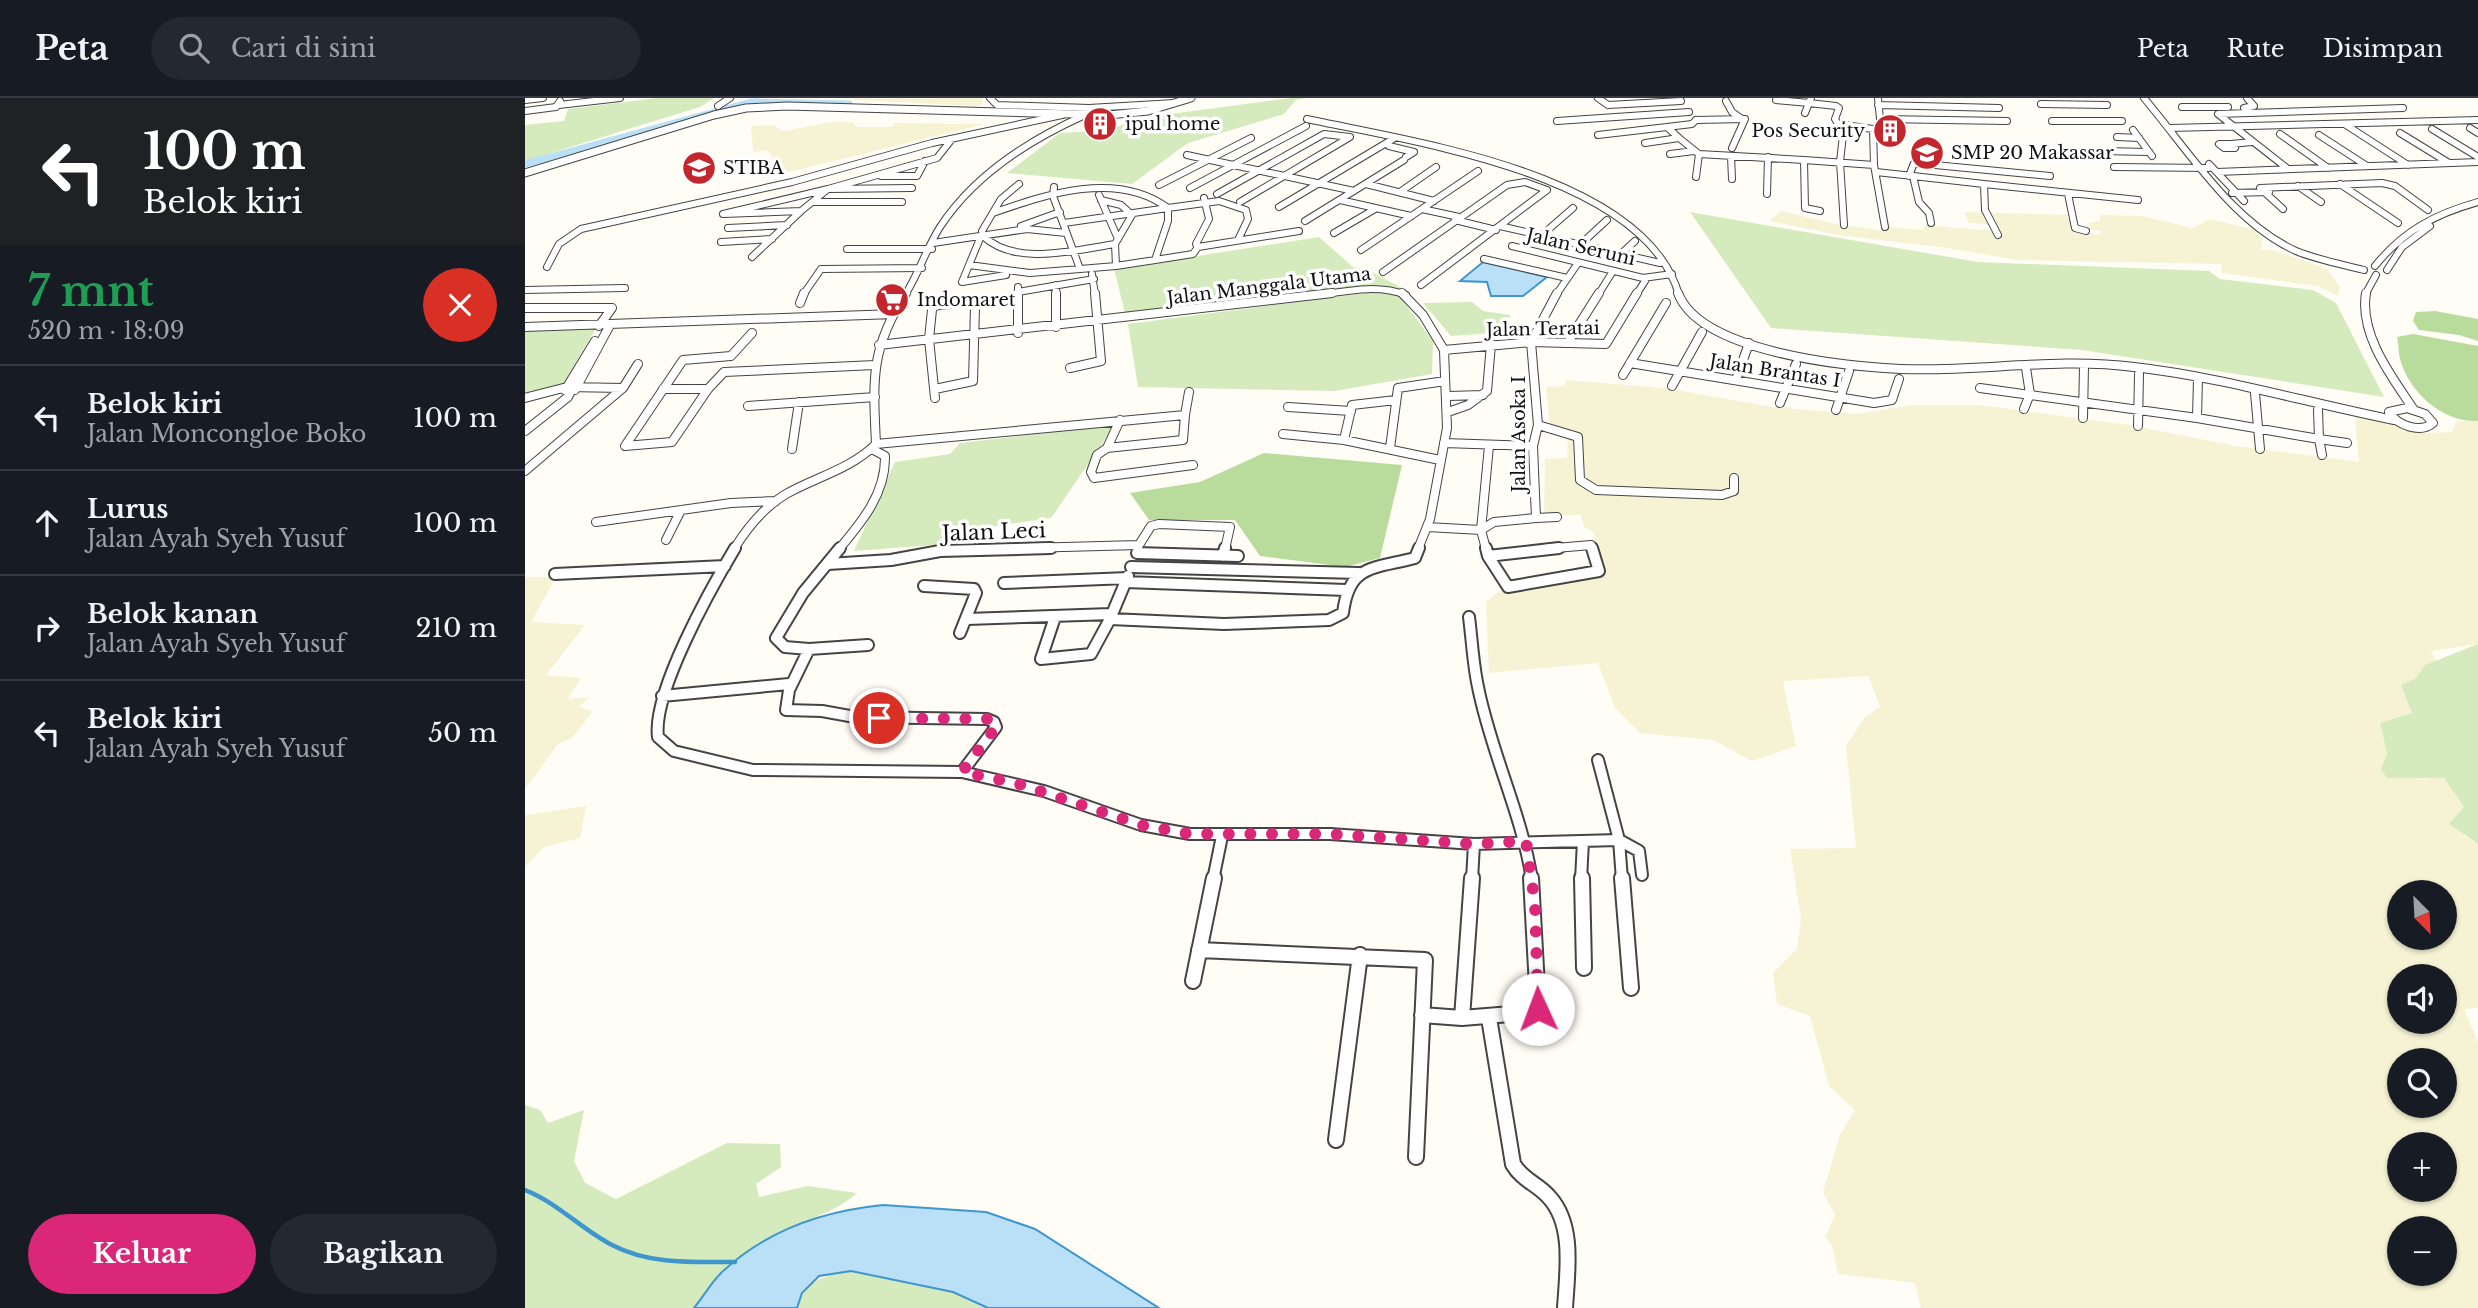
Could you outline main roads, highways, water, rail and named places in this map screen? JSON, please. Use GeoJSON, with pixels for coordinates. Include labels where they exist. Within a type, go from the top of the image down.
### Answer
{"type":"FeatureCollection","features":[{"type":"Feature","properties":{"kind":"water"},"geometry":{"type":"Polygon","coordinates":[[[1483,262],[1547,277],[1523,296],[1491,296],[1487,282],[1460,281],[1483,262]]]}},
{"type":"Feature","properties":{"kind":"water"},"geometry":{"type":"Polygon","coordinates":[[[883,1205],[986,1212],[1035,1229],[1159,1308],[988,1308],[953,1292],[851,1271],[819,1276],[802,1293],[797,1308],[694,1308],[721,1273],[738,1258],[776,1234],[839,1212],[883,1205]]]}},
{"type":"Feature","properties":{"kind":"waterway"},"geometry":{"type":"LineString","coordinates":[[525,164],[752,102],[849,104]]}},
{"type":"Feature","properties":{"kind":"waterway"},"geometry":{"type":"LineString","coordinates":[[525,1190],[548,1202],[601,1239],[641,1256],[672,1261],[735,1262]]}},
{"type":"Feature","properties":{"kind":"place","name":"ipul home"},"geometry":{"type":"Point","coordinates":[1100,124]}},
{"type":"Feature","properties":{"kind":"place","name":"Pos Security"},"geometry":{"type":"Point","coordinates":[1890,131]}},
{"type":"Feature","properties":{"kind":"place","name":"SMP 20 Makassar"},"geometry":{"type":"Point","coordinates":[1927,153]}},
{"type":"Feature","properties":{"kind":"place","name":"STIBA"},"geometry":{"type":"Point","coordinates":[699,168]}},
{"type":"Feature","properties":{"kind":"place","name":"Indomaret"},"geometry":{"type":"Point","coordinates":[892,300]}}]}
